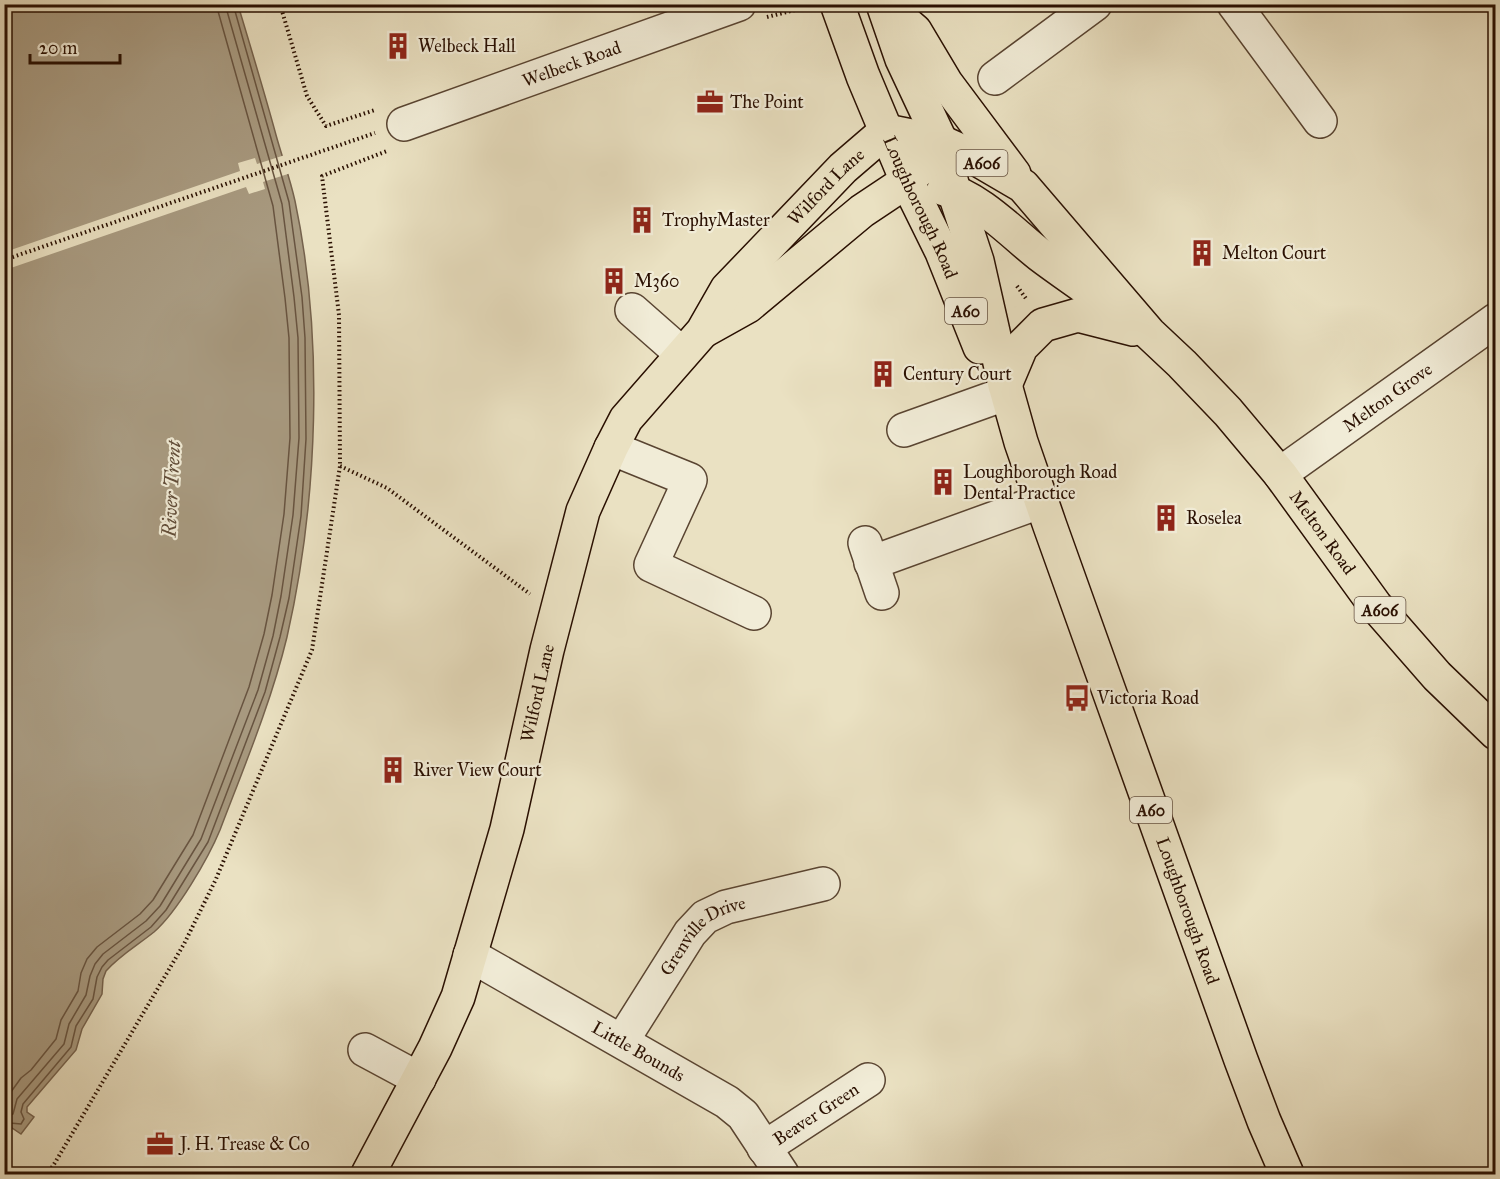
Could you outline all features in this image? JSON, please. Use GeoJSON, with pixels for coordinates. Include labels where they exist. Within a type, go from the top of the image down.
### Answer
{"type":"FeatureCollection","features":[{"type":"Feature","properties":{"kind":"main road","name":"Loughborough Road"},"geometry":{"type":"LineString","coordinates":[[837,4],[863,76],[907,181],[942,252],[1002,390],[1241,1060],[1287,1174]]}},
{"type":"Feature","properties":{"kind":"main road","name":"Loughborough Road"},"geometry":{"type":"LineString","coordinates":[[884,4],[902,59],[941,142],[977,261],[1002,390]]}},
{"type":"Feature","properties":{"kind":"main road","name":"Loughborough Road"},"geometry":{"type":"LineString","coordinates":[[884,4],[915,32],[946,83],[1023,186]]}},
{"type":"Feature","properties":{"kind":"main road"},"geometry":{"type":"LineString","coordinates":[[886,131],[941,142]]}},
{"type":"Feature","properties":{"kind":"main road","name":"Wilford Lane"},"geometry":{"type":"LineString","coordinates":[[368,1174],[419,1079],[458,997],[507,829],[547,650],[583,511],[611,448],[626,419],[692,343],[727,289],[843,168],[886,131]]}},
{"type":"Feature","properties":{"kind":"main road","name":"Wilford Lane"},"geometry":{"type":"LineString","coordinates":[[692,343],[748,306],[862,211],[907,181],[927,162],[941,142]]}},
{"type":"Feature","properties":{"kind":"main road","name":"Melton Road"},"geometry":{"type":"LineString","coordinates":[[941,142],[970,155],[1023,186],[1149,333],[1228,412],[1280,474],[1375,605],[1437,676],[1496,733]]}},
{"type":"Feature","properties":{"kind":"main road","name":"Melton Road"},"geometry":{"type":"LineString","coordinates":[[907,181],[954,191],[984,209],[1042,256],[1149,333]]}},
{"type":"Feature","properties":{"kind":"main road"},"geometry":{"type":"LineString","coordinates":[[1002,390],[1021,347],[1043,325],[1078,315],[1149,333]]}},
{"type":"Feature","properties":{"kind":"street","name":"Welbeck Road"},"geometry":{"type":"LineString","coordinates":[[388,128],[739,4]]}},
{"type":"Feature","properties":{"kind":"street"},"geometry":{"type":"LineString","coordinates":[[1234,4],[1320,121]]}},
{"type":"Feature","properties":{"kind":"street"},"geometry":{"type":"LineString","coordinates":[[995,78],[1074,10]]}},
{"type":"Feature","properties":{"kind":"street"},"geometry":{"type":"LineString","coordinates":[[632,310],[692,343]]}},
{"type":"Feature","properties":{"kind":"street","name":"Melton Grove"},"geometry":{"type":"LineString","coordinates":[[1280,474],[1496,320]]}},
{"type":"Feature","properties":{"kind":"street"},"geometry":{"type":"LineString","coordinates":[[904,430],[1002,390]]}},
{"type":"Feature","properties":{"kind":"street"},"geometry":{"type":"LineString","coordinates":[[611,448],[690,480],[651,566],[754,613]]}},
{"type":"Feature","properties":{"kind":"street"},"geometry":{"type":"LineString","coordinates":[[882,593],[868,552],[1042,501]]}},
{"type":"Feature","properties":{"kind":"street","name":"Grenville Drive"},"geometry":{"type":"LineString","coordinates":[[622,1041],[690,933],[705,917],[726,907],[823,884]]}},
{"type":"Feature","properties":{"kind":"street","name":"Little Bounds"},"geometry":{"type":"LineString","coordinates":[[470,955],[727,1102],[743,1116],[773,1161]]}},
{"type":"Feature","properties":{"kind":"street"},"geometry":{"type":"LineString","coordinates":[[365,1050],[419,1079]]}},
{"type":"Feature","properties":{"kind":"street","name":"Beaver Green"},"geometry":{"type":"LineString","coordinates":[[773,1161],[868,1080]]}},
{"type":"Feature","properties":{"kind":"path"},"geometry":{"type":"LineString","coordinates":[[280,4],[308,96],[326,126],[388,128]]}},
{"type":"Feature","properties":{"kind":"path"},"geometry":{"type":"LineString","coordinates":[[4,260],[388,128]]}},
{"type":"Feature","properties":{"kind":"path"},"geometry":{"type":"LineString","coordinates":[[45,1174],[53,1166],[184,944],[216,879],[312,650],[339,466],[339,315],[322,176],[388,128]]}},
{"type":"Feature","properties":{"kind":"path"},"geometry":{"type":"LineString","coordinates":[[1015,283],[1043,325]]}},
{"type":"Feature","properties":{"kind":"path"},"geometry":{"type":"LineString","coordinates":[[339,466],[387,488],[538,599]]}},
{"type":"Feature","properties":{"kind":"water","name":"River Trent"},"geometry":{"type":"Polygon","coordinates":[[[5,5],[238,5],[295,201],[310,308],[313,419],[311,475],[305,531],[287,637],[281,662],[248,759],[220,830],[200,870],[172,912],[154,932],[106,971],[102,994],[82,1029],[76,1050],[27,1107],[27,1112],[34,1117],[21,1134],[12,1128],[5,1137],[5,5]]]}},
{"type":"Feature","properties":{"kind":"pier"},"geometry":{"type":"Polygon","coordinates":[[[285,155],[291,173],[263,182],[265,189],[249,194],[246,187],[5,270],[5,252],[240,171],[238,163],[255,158],[257,164],[285,155]]]}},
{"type":"Feature","properties":{"kind":"place","name":"Welbeck Hall"},"geometry":{"type":"Point","coordinates":[398,46]}},
{"type":"Feature","properties":{"kind":"place","name":"The Point"},"geometry":{"type":"Point","coordinates":[710,102]}},
{"type":"Feature","properties":{"kind":"place","name":"TrophyMaster"},"geometry":{"type":"Point","coordinates":[642,220]}},
{"type":"Feature","properties":{"kind":"place","name":"Melton Court"},"geometry":{"type":"Point","coordinates":[1202,253]}},
{"type":"Feature","properties":{"kind":"place","name":"M360"},"geometry":{"type":"Point","coordinates":[614,281]}},
{"type":"Feature","properties":{"kind":"place","name":"Century Court"},"geometry":{"type":"Point","coordinates":[883,374]}},
{"type":"Feature","properties":{"kind":"place","name":"Loughborough Road Dental Practice"},"geometry":{"type":"Point","coordinates":[943,482]}},
{"type":"Feature","properties":{"kind":"place","name":"Roselea"},"geometry":{"type":"Point","coordinates":[1166,518]}},
{"type":"Feature","properties":{"kind":"place","name":"Victoria Road"},"geometry":{"type":"Point","coordinates":[1077,698]}},
{"type":"Feature","properties":{"kind":"place","name":"River View Court"},"geometry":{"type":"Point","coordinates":[393,770]}},
{"type":"Feature","properties":{"kind":"place","name":"J. H. Trease & Co"},"geometry":{"type":"Point","coordinates":[160,1144]}}]}
